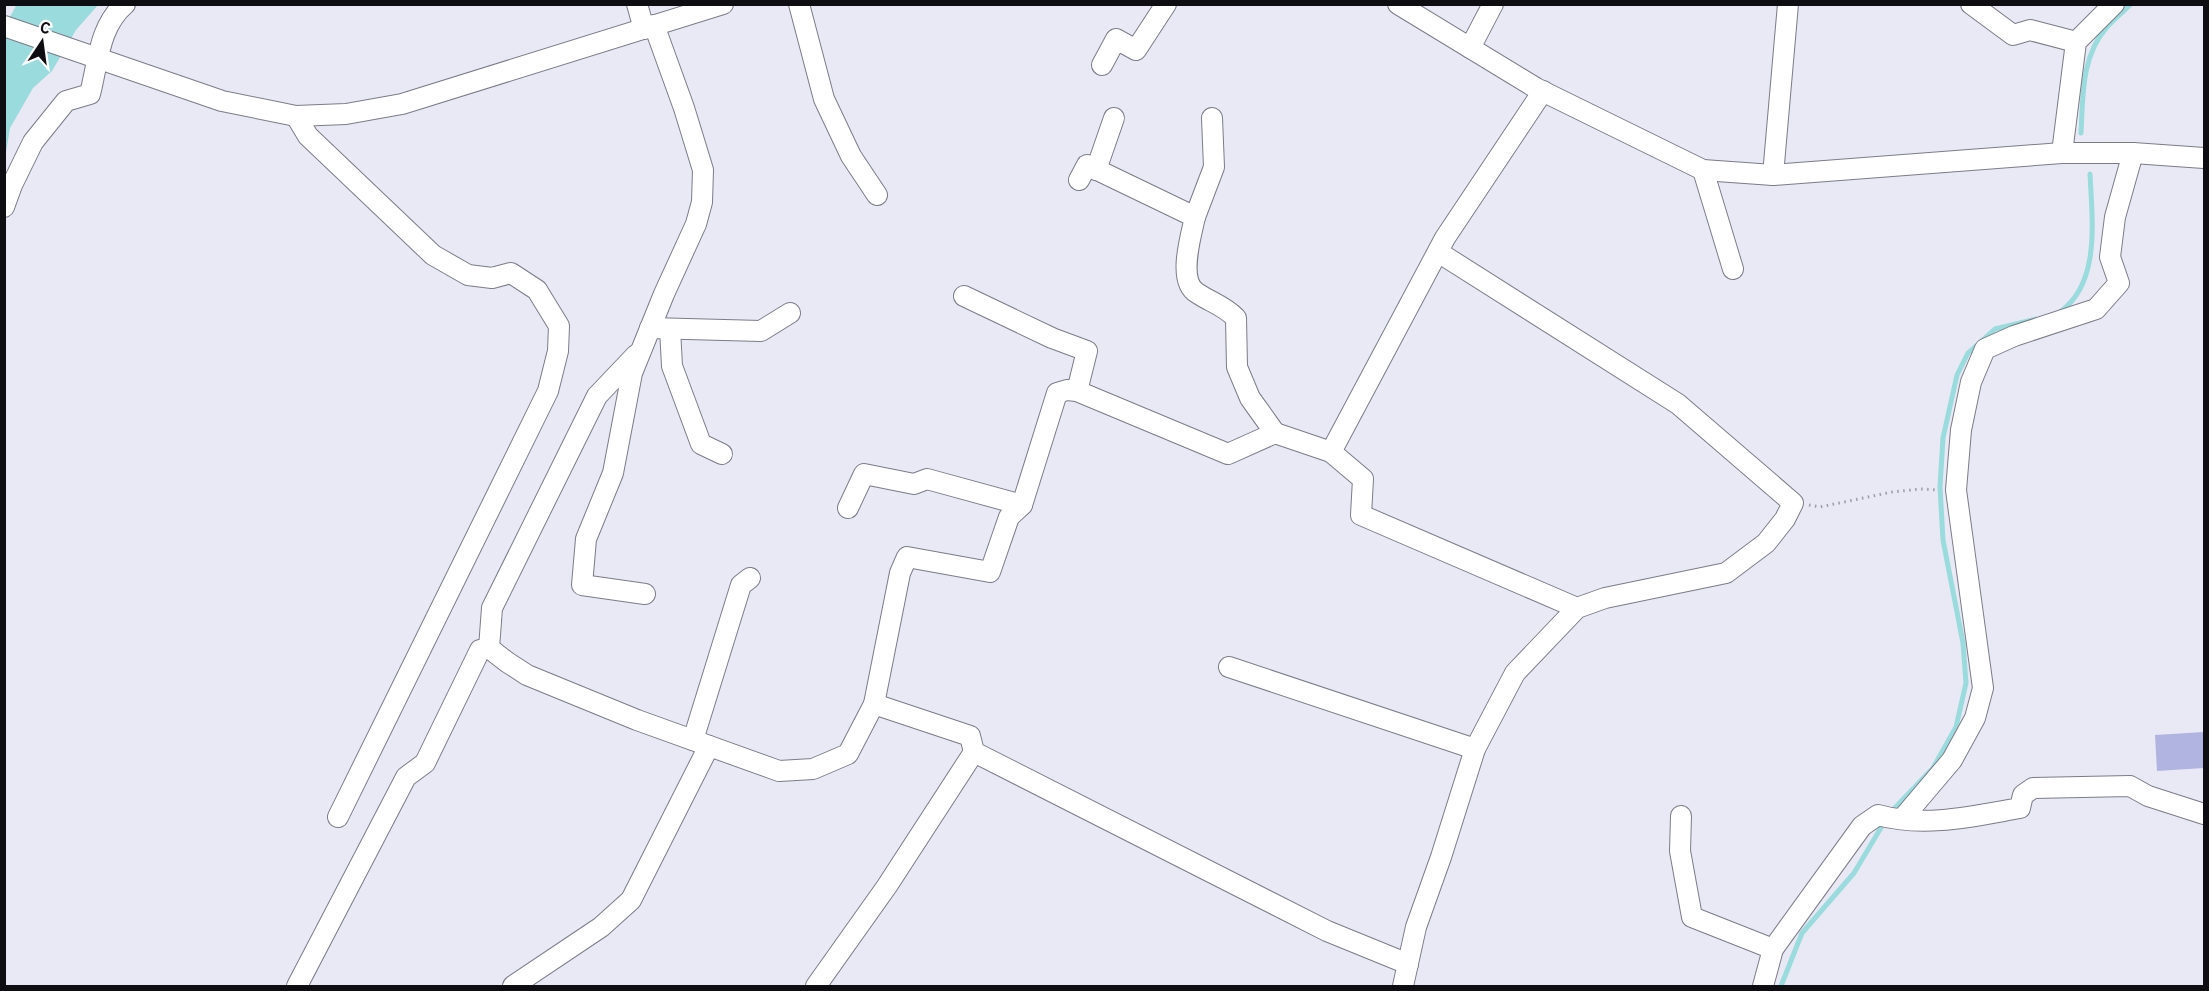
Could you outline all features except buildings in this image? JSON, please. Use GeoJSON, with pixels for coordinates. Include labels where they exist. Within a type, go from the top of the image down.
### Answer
{"type":"FeatureCollection","features":[{"type":"Feature","properties":{"kind":"street"},"geometry":{"type":"LineString","coordinates":[[4,207],[33,142],[66,101],[90,94],[104,32],[114,13],[125,4]]}},
{"type":"Feature","properties":{"kind":"street"},"geometry":{"type":"LineString","coordinates":[[489,648],[492,608],[597,396],[660,328],[702,202],[703,170],[684,108],[637,4]]}},
{"type":"Feature","properties":{"kind":"street"},"geometry":{"type":"LineString","coordinates":[[4,26],[222,102],[296,116],[346,114],[402,104],[723,4]]}},
{"type":"Feature","properties":{"kind":"street"},"geometry":{"type":"LineString","coordinates":[[799,4],[824,99],[851,156],[877,195]]}},
{"type":"Feature","properties":{"kind":"street"},"geometry":{"type":"LineString","coordinates":[[1102,65],[1116,39],[1136,50],[1166,4]]}},
{"type":"Feature","properties":{"kind":"street"},"geometry":{"type":"LineString","coordinates":[[1398,4],[1543,91],[1703,170],[1773,175],[2062,153],[2133,153],[2205,158]]}},
{"type":"Feature","properties":{"kind":"street"},"geometry":{"type":"LineString","coordinates":[[1470,48],[1493,4]]}},
{"type":"Feature","properties":{"kind":"street"},"geometry":{"type":"LineString","coordinates":[[1773,175],[1788,4]]}},
{"type":"Feature","properties":{"kind":"street"},"geometry":{"type":"LineString","coordinates":[[1971,4],[2013,35],[2030,30],[2076,42]]}},
{"type":"Feature","properties":{"kind":"street"},"geometry":{"type":"LineString","coordinates":[[2062,153],[2076,42],[2114,4]]}},
{"type":"Feature","properties":{"kind":"street"},"geometry":{"type":"LineString","coordinates":[[1331,452],[1438,252],[1543,91]]}},
{"type":"Feature","properties":{"kind":"street"},"geometry":{"type":"LineString","coordinates":[[296,116],[308,136],[433,255],[468,275],[492,278],[511,273],[537,290],[559,326],[558,351],[548,391],[338,817]]}},
{"type":"Feature","properties":{"kind":"street"},"geometry":{"type":"LineString","coordinates":[[1212,117],[1214,167],[1195,217],[1186,263],[1187,278],[1194,292],[1224,306],[1236,318],[1237,367],[1250,399],[1275,433],[1331,452],[1363,479],[1361,515],[1577,608]]}},
{"type":"Feature","properties":{"kind":"street"},"geometry":{"type":"LineString","coordinates":[[1096,170],[1114,118]]}},
{"type":"Feature","properties":{"kind":"street"},"geometry":{"type":"LineString","coordinates":[[1892,818],[1952,760],[1975,718],[1983,688],[1956,490],[1961,430],[1971,382],[1985,349],[2014,336],[2096,309],[2119,283],[2110,257],[2115,217],[2133,153]]}},
{"type":"Feature","properties":{"kind":"street"},"geometry":{"type":"LineString","coordinates":[[1079,180],[1087,165],[1195,217]]}},
{"type":"Feature","properties":{"kind":"street"},"geometry":{"type":"LineString","coordinates":[[1703,170],[1733,269]]}},
{"type":"Feature","properties":{"kind":"street"},"geometry":{"type":"LineString","coordinates":[[1402,987],[1416,927],[1475,749],[1515,673],[1577,608],[1605,598],[1726,573],[1766,543],[1794,504],[1678,404],[1438,252]]}},
{"type":"Feature","properties":{"kind":"street"},"geometry":{"type":"LineString","coordinates":[[964,296],[1052,338],[1087,351],[1077,391]]}},
{"type":"Feature","properties":{"kind":"street"},"geometry":{"type":"LineString","coordinates":[[660,328],[761,331],[790,313]]}},
{"type":"Feature","properties":{"kind":"street"},"geometry":{"type":"LineString","coordinates":[[660,328],[701,444],[722,454]]}},
{"type":"Feature","properties":{"kind":"street"},"geometry":{"type":"LineString","coordinates":[[641,351],[632,373],[613,473],[586,538],[582,585],[645,594]]}},
{"type":"Feature","properties":{"kind":"street"},"geometry":{"type":"LineString","coordinates":[[489,648],[527,675],[637,720],[779,771],[813,769],[848,754],[874,704],[900,573],[907,557],[990,572],[1009,518],[1022,505],[1057,393],[1067,390],[1077,391],[1228,454],[1275,433]]}},
{"type":"Feature","properties":{"kind":"street"},"geometry":{"type":"LineString","coordinates":[[848,508],[864,474],[914,484],[927,479],[1022,505]]}},
{"type":"Feature","properties":{"kind":"street"},"geometry":{"type":"LineString","coordinates":[[513,987],[601,927],[631,900],[701,743],[741,585],[750,578]]}},
{"type":"Feature","properties":{"kind":"street"},"geometry":{"type":"LineString","coordinates":[[297,987],[406,777],[425,763],[480,650],[489,648]]}},
{"type":"Feature","properties":{"kind":"street"},"geometry":{"type":"LineString","coordinates":[[1229,668],[1475,749]]}},
{"type":"Feature","properties":{"kind":"street"},"geometry":{"type":"LineString","coordinates":[[816,987],[887,886],[974,752],[970,735],[874,704]]}},
{"type":"Feature","properties":{"kind":"street"},"geometry":{"type":"LineString","coordinates":[[974,752],[1327,931],[1408,964]]}},
{"type":"Feature","properties":{"kind":"street"},"geometry":{"type":"LineString","coordinates":[[1762,987],[1773,949],[1862,826],[1892,818],[1950,821],[2020,808],[2023,795],[2033,788],[2130,786],[2148,796],[2205,814]]}},
{"type":"Feature","properties":{"kind":"street"},"geometry":{"type":"LineString","coordinates":[[1681,816],[1680,851],[1692,917],[1773,949]]}},
{"type":"Feature","properties":{"kind":"path"},"geometry":{"type":"LineString","coordinates":[[1794,504],[1820,507],[1892,492],[1935,490]]}},
{"type":"Feature","properties":{"kind":"shaded area"},"geometry":{"type":"Polygon","coordinates":[[[17,4],[98,5],[76,30],[52,71],[33,88],[10,128],[5,159],[5,26],[17,4]]]}},
{"type":"Feature","properties":{"kind":"waterway"},"geometry":{"type":"LineString","coordinates":[[2081,133],[2083,91],[2092,51],[2098,38],[2107,27],[2131,4]]}},
{"type":"Feature","properties":{"kind":"waterway"},"geometry":{"type":"LineString","coordinates":[[2060,312],[2073,300],[2082,285],[2088,267],[2092,230],[2090,174]]}},
{"type":"Feature","properties":{"kind":"waterway"},"geometry":{"type":"LineString","coordinates":[[1890,813],[1933,768],[1956,727],[1966,683],[1963,643],[1943,540],[1940,487],[1943,438],[1957,375],[1968,353],[1995,329],[2036,319]]}},
{"type":"Feature","properties":{"kind":"waterway"},"geometry":{"type":"LineString","coordinates":[[1781,986],[1802,933],[1854,873],[1885,821]]}}]}
